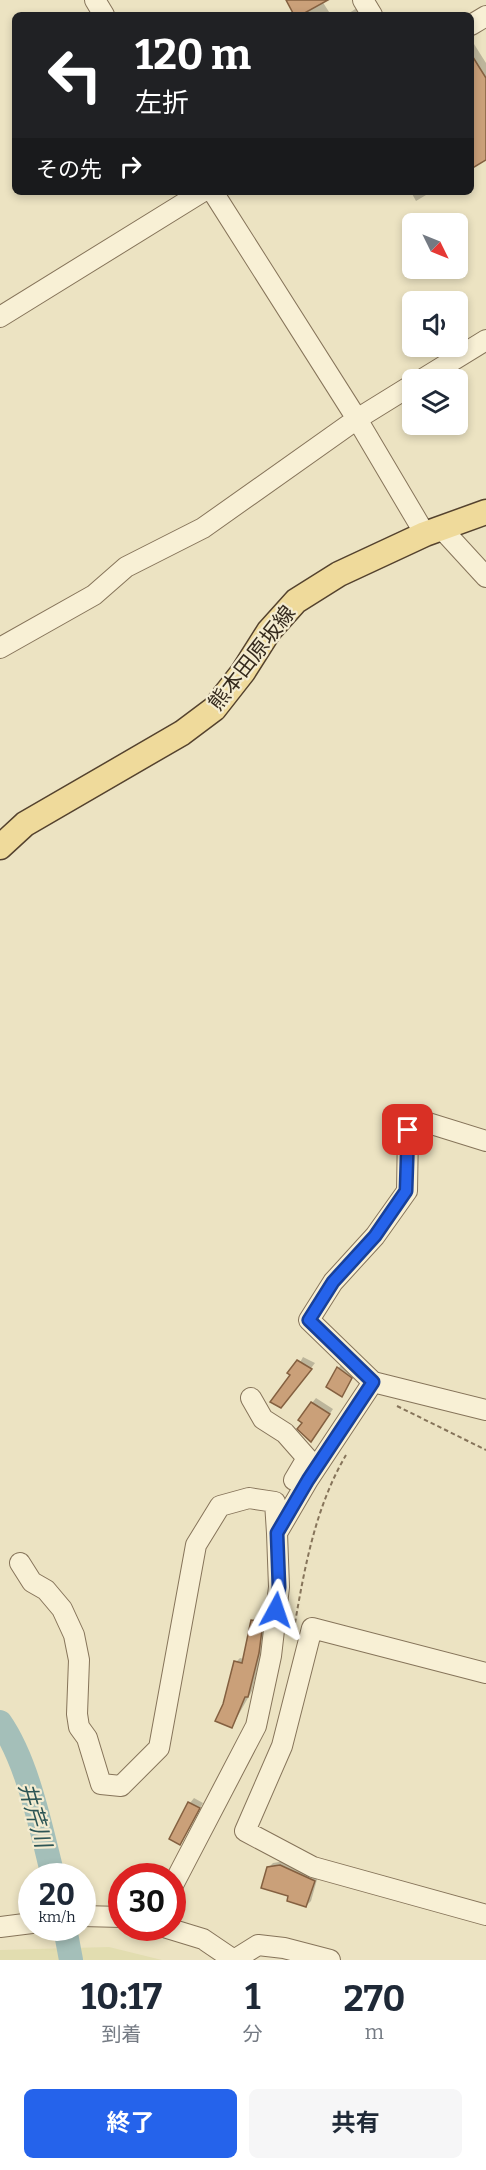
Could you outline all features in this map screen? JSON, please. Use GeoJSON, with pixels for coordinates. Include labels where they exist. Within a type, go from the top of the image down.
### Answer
{"type":"FeatureCollection","features":[{"type":"Feature","properties":{"kind":"main road","name":"熊本田原坂線"},"geometry":{"type":"LineString","coordinates":[[0,847],[25,824],[182,733],[214,709],[243,672],[269,631],[296,601],[339,574],[433,531],[486,512]]}},
{"type":"Feature","properties":{"kind":"street"},"geometry":{"type":"LineString","coordinates":[[0,317],[197,195]]}},
{"type":"Feature","properties":{"kind":"street"},"geometry":{"type":"LineString","coordinates":[[215,195],[357,419],[433,531],[486,577]]}},
{"type":"Feature","properties":{"kind":"street"},"geometry":{"type":"LineString","coordinates":[[439,369],[486,340]]}},
{"type":"Feature","properties":{"kind":"street"},"geometry":{"type":"LineString","coordinates":[[0,648],[94,595],[126,567],[203,528],[357,419],[402,391]]}},
{"type":"Feature","properties":{"kind":"street"},"geometry":{"type":"LineString","coordinates":[[486,1141],[425,1122],[408,1130],[406,1191],[375,1236],[333,1282],[309,1320],[373,1382],[486,1410]]}},
{"type":"Feature","properties":{"kind":"street"},"geometry":{"type":"LineString","coordinates":[[277,1533],[308,1480],[373,1382]]}},
{"type":"Feature","properties":{"kind":"street"},"geometry":{"type":"LineString","coordinates":[[250,1398],[263,1419],[285,1433],[308,1458],[284,1497],[277,1533]]}},
{"type":"Feature","properties":{"kind":"street"},"geometry":{"type":"LineString","coordinates":[[20,1563],[32,1582],[46,1590],[62,1609],[74,1635],[79,1660],[77,1714],[79,1727],[87,1738],[101,1784],[121,1786],[159,1748],[196,1545],[220,1506],[249,1498],[275,1502],[279,1587],[271,1656],[256,1726],[185,1863]]}},
{"type":"Feature","properties":{"kind":"street"},"geometry":{"type":"LineString","coordinates":[[486,1673],[312,1628],[282,1746],[244,1831],[313,1867],[486,1915]]}},
{"type":"Feature","properties":{"kind":"street"},"geometry":{"type":"LineString","coordinates":[[0,1928],[18,1925]]}},
{"type":"Feature","properties":{"kind":"street"},"geometry":{"type":"LineString","coordinates":[[186,1934],[203,1939],[234,1960],[258,1945],[284,1948],[330,1960]]}},
{"type":"Feature","properties":{"kind":"shaded area"},"geometry":{"type":"Polygon","coordinates":[[[109,1947],[162,1960],[0,1960],[0,1950],[109,1947]]]}},
{"type":"Feature","properties":{"kind":"building"},"geometry":{"type":"Polygon","coordinates":[[[286,0],[328,0],[306,12],[292,12],[286,0]]]}},
{"type":"Feature","properties":{"kind":"building"},"geometry":{"type":"Polygon","coordinates":[[[474,59],[486,78],[486,160],[474,167],[474,59]]]}},
{"type":"Feature","properties":{"kind":"building"},"geometry":{"type":"Polygon","coordinates":[[[297,1360],[312,1369],[281,1408],[270,1402],[290,1375],[287,1373],[297,1360]]]}},
{"type":"Feature","properties":{"kind":"building"},"geometry":{"type":"Polygon","coordinates":[[[337,1367],[352,1378],[342,1397],[326,1387],[337,1367]]]}},
{"type":"Feature","properties":{"kind":"building"},"geometry":{"type":"Polygon","coordinates":[[[311,1402],[330,1414],[311,1442],[297,1429],[302,1423],[298,1420],[311,1402]]]}},
{"type":"Feature","properties":{"kind":"building"},"geometry":{"type":"Polygon","coordinates":[[[251,1620],[263,1622],[259,1653],[248,1697],[245,1697],[232,1728],[215,1721],[223,1704],[234,1661],[242,1663],[251,1620]]]}},
{"type":"Feature","properties":{"kind":"building"},"geometry":{"type":"Polygon","coordinates":[[[188,1802],[200,1808],[180,1845],[169,1839],[188,1802]]]}},
{"type":"Feature","properties":{"kind":"building"},"geometry":{"type":"Polygon","coordinates":[[[280,1865],[315,1881],[306,1907],[287,1901],[288,1896],[261,1888],[267,1867],[280,1865]]]}},
{"type":"Feature","properties":{"kind":"waterway","name":"井芹川"},"geometry":{"type":"LineString","coordinates":[[0,1722],[10,1738],[26,1776],[50,1863]]}},
{"type":"Feature","properties":{"kind":"waterway","name":"井芹川"},"geometry":{"type":"LineString","coordinates":[[67,1941],[71,1960]]}},
{"type":"Feature","properties":{"kind":"route"},"geometry":{"type":"LineString","coordinates":[[276,1610],[279,1587],[277,1533],[308,1480],[373,1382],[309,1320],[333,1282],[375,1236],[406,1191],[408,1130]]}}]}
